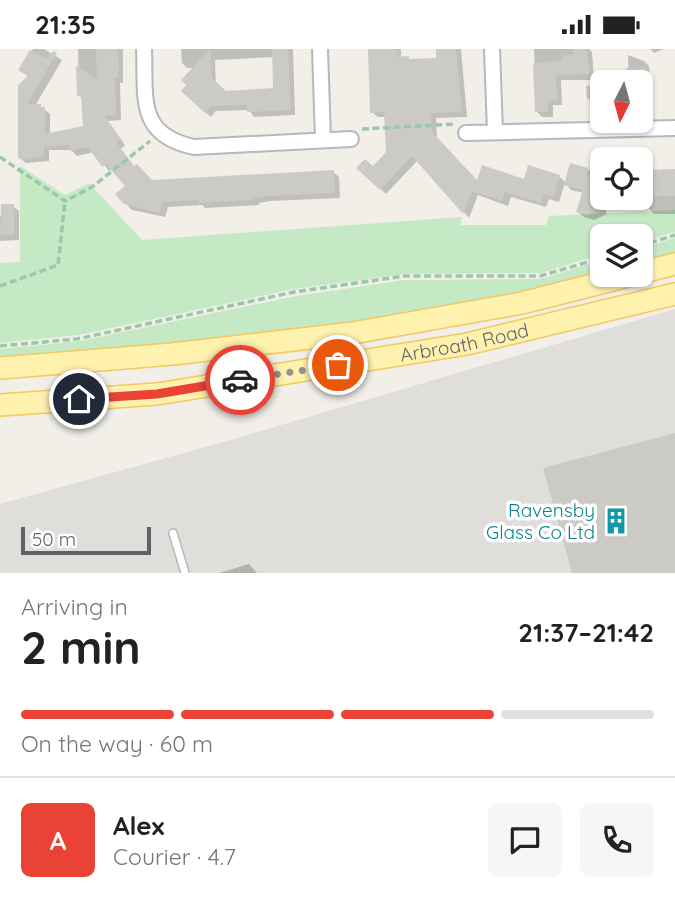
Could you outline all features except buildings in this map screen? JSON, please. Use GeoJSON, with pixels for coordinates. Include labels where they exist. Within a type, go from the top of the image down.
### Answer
{"type":"FeatureCollection","features":[{"type":"Feature","properties":{"kind":"main road"},"geometry":{"type":"LineString","coordinates":[[653,269],[675,264]]}},
{"type":"Feature","properties":{"kind":"main road","name":"Arbroath Road"},"geometry":{"type":"LineString","coordinates":[[0,367],[173,354],[353,333],[522,303],[590,286]]}},
{"type":"Feature","properties":{"kind":"main road","name":"Arbroath Road"},"geometry":{"type":"LineString","coordinates":[[0,405],[157,394],[467,344],[675,294]]}},
{"type":"Feature","properties":{"kind":"street"},"geometry":{"type":"LineString","coordinates":[[144,49],[146,103],[150,120],[160,133],[176,143],[194,146],[351,138]]}},
{"type":"Feature","properties":{"kind":"street"},"geometry":{"type":"LineString","coordinates":[[320,49],[323,140]]}},
{"type":"Feature","properties":{"kind":"street"},"geometry":{"type":"LineString","coordinates":[[492,49],[495,132]]}},
{"type":"Feature","properties":{"kind":"street"},"geometry":{"type":"LineString","coordinates":[[466,133],[675,128]]}},
{"type":"Feature","properties":{"kind":"lane"},"geometry":{"type":"LineString","coordinates":[[173,533],[185,573]]}},
{"type":"Feature","properties":{"kind":"path"},"geometry":{"type":"LineString","coordinates":[[351,138],[357,129],[448,124],[461,124],[466,133]]}},
{"type":"Feature","properties":{"kind":"path"},"geometry":{"type":"LineString","coordinates":[[65,201],[92,187],[160,133]]}},
{"type":"Feature","properties":{"kind":"path"},"geometry":{"type":"LineString","coordinates":[[0,157],[65,201]]}},
{"type":"Feature","properties":{"kind":"path"},"geometry":{"type":"LineString","coordinates":[[0,286],[58,265],[65,201]]}},
{"type":"Feature","properties":{"kind":"path"},"geometry":{"type":"LineString","coordinates":[[653,242],[675,235]]}},
{"type":"Feature","properties":{"kind":"path"},"geometry":{"type":"LineString","coordinates":[[0,347],[77,338],[294,292],[405,277],[540,276],[590,261]]}},
{"type":"Feature","properties":{"kind":"shaded area"},"geometry":{"type":"Polygon","coordinates":[[[675,309],[675,573],[0,573],[0,504],[227,441],[675,309]]]}},
{"type":"Feature","properties":{"kind":"green space"},"geometry":{"type":"Polygon","coordinates":[[[20,166],[65,195],[89,183],[142,240],[462,217],[460,225],[546,225],[549,216],[675,210],[675,232],[653,238],[653,224],[590,224],[590,258],[541,273],[405,274],[294,289],[79,335],[0,343],[0,263],[20,262],[20,166]]]}},
{"type":"Feature","properties":{"kind":"green space"},"geometry":{"type":"Polygon","coordinates":[[[675,238],[675,255],[653,261],[653,244],[675,238]]]}},
{"type":"Feature","properties":{"kind":"green space"},"geometry":{"type":"Polygon","coordinates":[[[590,264],[590,277],[352,326],[0,363],[0,349],[80,341],[296,296],[405,280],[541,279],[590,264]]]}},
{"type":"Feature","properties":{"kind":"way so far"},"geometry":{"type":"LineString","coordinates":[[240,380],[338,365]]}},
{"type":"Feature","properties":{"kind":"place","name":"Ravensby Glass Co Ltd"},"geometry":{"type":"Point","coordinates":[616,521]}},
{"type":"Feature","properties":{"kind":"route"},"geometry":{"type":"LineString","coordinates":[[79,399],[157,394],[240,380]]}}]}
